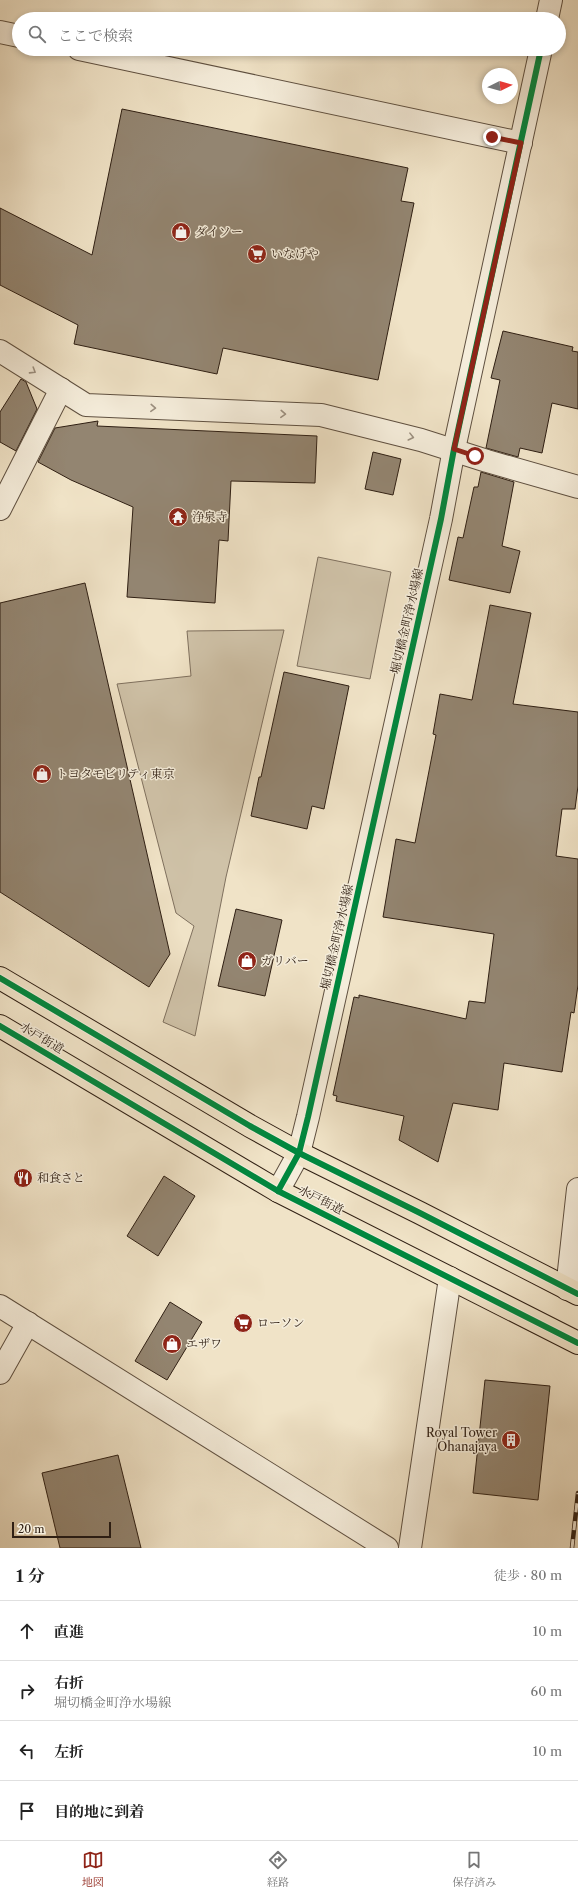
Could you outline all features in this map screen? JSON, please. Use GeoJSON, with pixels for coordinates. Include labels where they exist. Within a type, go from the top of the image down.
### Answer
{"type":"FeatureCollection","features":[{"type":"Feature","properties":{"kind":"highway"},"geometry":{"type":"LineString","coordinates":[[0,978],[250,1126],[299,1153],[420,1213],[572,1292]]}},
{"type":"Feature","properties":{"kind":"highway","name":"水戸街道"},"geometry":{"type":"LineString","coordinates":[[0,1026],[278,1191],[578,1343]]}},
{"type":"Feature","properties":{"kind":"street"},"geometry":{"type":"LineString","coordinates":[[548,12],[551,0]]}},
{"type":"Feature","properties":{"kind":"street"},"geometry":{"type":"LineString","coordinates":[[0,32],[12,35]]}},
{"type":"Feature","properties":{"kind":"street"},"geometry":{"type":"LineString","coordinates":[[112,56],[521,143]]}},
{"type":"Feature","properties":{"kind":"street","name":"堀切橋金町浄水場線"},"geometry":{"type":"LineString","coordinates":[[278,1191],[299,1153],[440,527],[454,449],[540,56]]}},
{"type":"Feature","properties":{"kind":"street"},"geometry":{"type":"LineString","coordinates":[[0,351],[86,405],[321,415],[454,449],[487,461],[578,487]]}},
{"type":"Feature","properties":{"kind":"street"},"geometry":{"type":"LineString","coordinates":[[0,509],[61,389]]}},
{"type":"Feature","properties":{"kind":"street"},"geometry":{"type":"LineString","coordinates":[[572,1292],[578,1189]]}},
{"type":"Feature","properties":{"kind":"street"},"geometry":{"type":"LineString","coordinates":[[410,1548],[450,1278]]}},
{"type":"Feature","properties":{"kind":"street"},"geometry":{"type":"LineString","coordinates":[[0,1306],[387,1548]]}},
{"type":"Feature","properties":{"kind":"street"},"geometry":{"type":"LineString","coordinates":[[0,1373],[28,1323]]}},
{"type":"Feature","properties":{"kind":"shaded area"},"geometry":{"type":"Polygon","coordinates":[[[318,557],[391,572],[370,679],[297,666],[318,557]]]}},
{"type":"Feature","properties":{"kind":"shaded area"},"geometry":{"type":"Polygon","coordinates":[[[284,630],[226,877],[195,1036],[163,1022],[194,926],[176,913],[117,684],[191,676],[187,631],[284,630]]]}},
{"type":"Feature","properties":{"kind":"building"},"geometry":{"type":"Polygon","coordinates":[[[122,109],[408,168],[401,201],[414,203],[378,380],[223,348],[217,374],[74,344],[78,325],[0,285],[0,208],[92,255],[122,109]]]}},
{"type":"Feature","properties":{"kind":"building"},"geometry":{"type":"Polygon","coordinates":[[[503,331],[573,347],[572,351],[578,352],[578,409],[552,403],[542,453],[520,448],[518,457],[486,448],[500,380],[491,378],[503,331]]]}},
{"type":"Feature","properties":{"kind":"building"},"geometry":{"type":"Polygon","coordinates":[[[21,379],[26,382],[37,409],[16,451],[0,442],[0,412],[21,379]]]}},
{"type":"Feature","properties":{"kind":"building"},"geometry":{"type":"Polygon","coordinates":[[[98,421],[97,426],[317,436],[315,483],[231,481],[228,541],[219,540],[215,603],[127,597],[133,507],[71,480],[38,462],[55,428],[98,421]]]}},
{"type":"Feature","properties":{"kind":"building"},"geometry":{"type":"Polygon","coordinates":[[[373,452],[401,459],[393,495],[365,489],[373,452]]]}},
{"type":"Feature","properties":{"kind":"building"},"geometry":{"type":"Polygon","coordinates":[[[481,472],[514,482],[502,546],[520,551],[510,593],[449,580],[458,537],[463,538],[474,487],[478,487],[481,472]]]}},
{"type":"Feature","properties":{"kind":"building"},"geometry":{"type":"Polygon","coordinates":[[[85,583],[170,954],[149,987],[0,892],[0,603],[85,583]]]}},
{"type":"Feature","properties":{"kind":"building"},"geometry":{"type":"Polygon","coordinates":[[[490,605],[531,613],[513,704],[578,712],[578,786],[575,809],[562,809],[556,856],[578,859],[578,985],[574,1013],[571,1012],[562,1072],[504,1063],[498,1110],[453,1103],[438,1162],[399,1140],[404,1116],[336,1101],[337,1096],[333,1095],[354,997],[359,998],[359,995],[466,1019],[469,1001],[485,1003],[494,934],[383,917],[396,839],[415,843],[436,735],[433,734],[440,694],[472,700],[490,605]]]}},
{"type":"Feature","properties":{"kind":"building"},"geometry":{"type":"Polygon","coordinates":[[[284,672],[349,686],[324,809],[312,806],[307,829],[251,816],[284,672]]]}},
{"type":"Feature","properties":{"kind":"building"},"geometry":{"type":"Polygon","coordinates":[[[236,909],[282,920],[265,996],[218,986],[236,909]]]}},
{"type":"Feature","properties":{"kind":"building"},"geometry":{"type":"Polygon","coordinates":[[[164,1176],[195,1196],[158,1256],[127,1236],[164,1176]]]}},
{"type":"Feature","properties":{"kind":"building"},"geometry":{"type":"Polygon","coordinates":[[[170,1302],[202,1322],[167,1380],[135,1361],[170,1302]]]}},
{"type":"Feature","properties":{"kind":"building","name":"Royal Tower Ohanajaya"},"geometry":{"type":"Polygon","coordinates":[[[485,1380],[550,1386],[538,1500],[473,1493],[485,1380]]]}},
{"type":"Feature","properties":{"kind":"building"},"geometry":{"type":"Polygon","coordinates":[[[118,1455],[141,1548],[60,1548],[42,1473],[118,1455]]]}},
{"type":"Feature","properties":{"kind":"railway"},"geometry":{"type":"LineString","coordinates":[[572,1548],[578,1493]]}},
{"type":"Feature","properties":{"kind":"cycle path"},"geometry":{"type":"LineString","coordinates":[[278,1191],[299,1153],[308,1117],[441,519],[454,449],[539,56]]}},
{"type":"Feature","properties":{"kind":"cycle path"},"geometry":{"type":"LineString","coordinates":[[0,978],[250,1126],[299,1153],[578,1294]]}},
{"type":"Feature","properties":{"kind":"cycle path"},"geometry":{"type":"LineString","coordinates":[[0,1026],[278,1191],[578,1343]]}},
{"type":"Feature","properties":{"kind":"place","name":"ダイソー"},"geometry":{"type":"Point","coordinates":[181,232]}},
{"type":"Feature","properties":{"kind":"place","name":"いなげや"},"geometry":{"type":"Point","coordinates":[257,254]}},
{"type":"Feature","properties":{"kind":"place","name":"浄泉寺"},"geometry":{"type":"Point","coordinates":[178,517]}},
{"type":"Feature","properties":{"kind":"place","name":"トヨタモビリティ東京"},"geometry":{"type":"Point","coordinates":[42,774]}},
{"type":"Feature","properties":{"kind":"place","name":"ガリバー"},"geometry":{"type":"Point","coordinates":[247,961]}},
{"type":"Feature","properties":{"kind":"place","name":"和食さと"},"geometry":{"type":"Point","coordinates":[23,1178]}},
{"type":"Feature","properties":{"kind":"place","name":"ローソン"},"geometry":{"type":"Point","coordinates":[243,1323]}},
{"type":"Feature","properties":{"kind":"place","name":"エザワ"},"geometry":{"type":"Point","coordinates":[172,1344]}},
{"type":"Feature","properties":{"kind":"place","name":"Royal Tower Ohanajaya"},"geometry":{"type":"Point","coordinates":[511,1440]}},
{"type":"Feature","properties":{"kind":"route"},"geometry":{"type":"LineString","coordinates":[[475,456],[454,449],[521,143],[492,137]]}}]}
